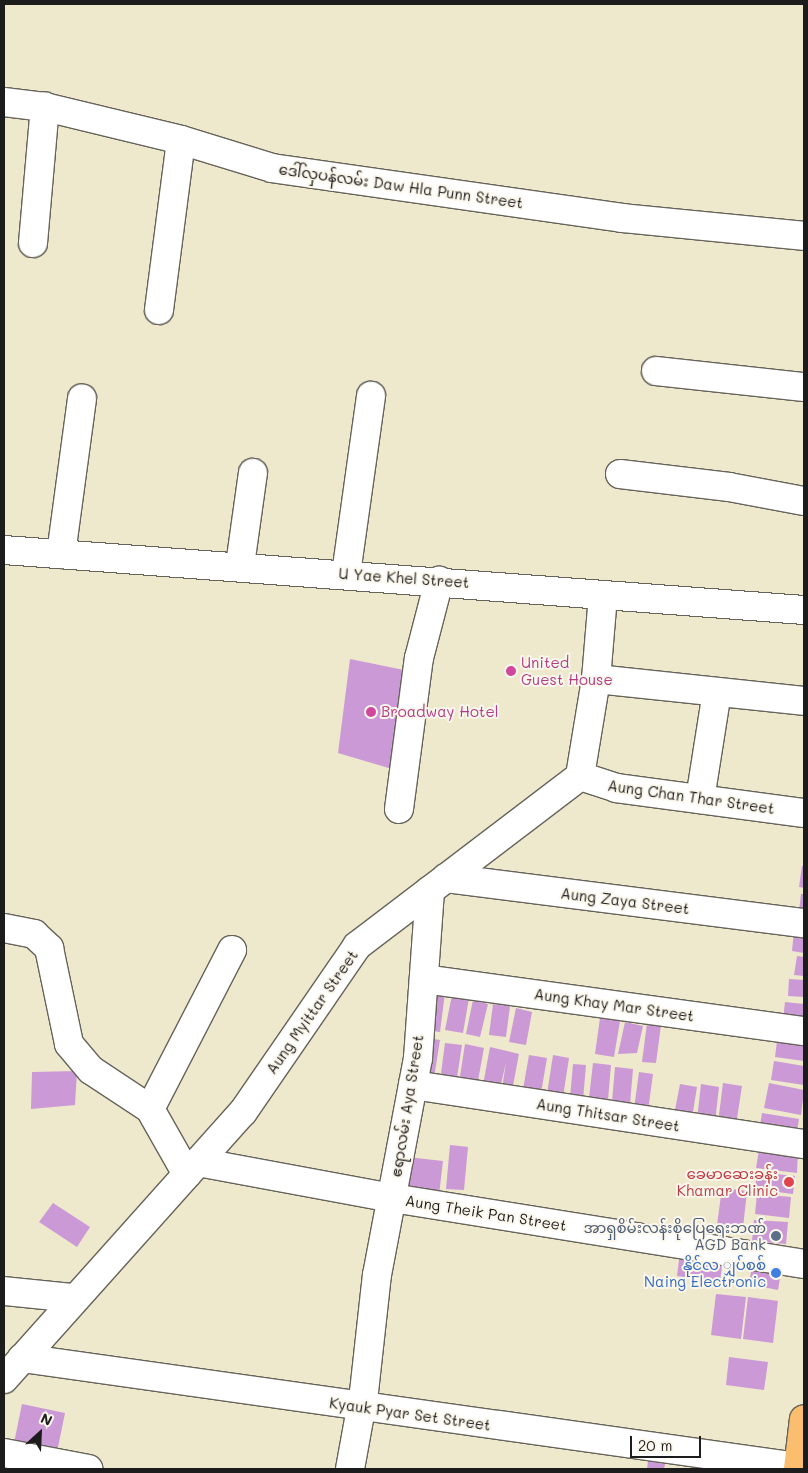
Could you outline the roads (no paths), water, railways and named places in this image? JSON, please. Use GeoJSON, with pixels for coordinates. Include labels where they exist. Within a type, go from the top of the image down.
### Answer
{"type":"FeatureCollection","features":[{"type":"Feature","properties":{"kind":"main road"},"geometry":{"type":"LineString","coordinates":[[798,1468],[804,1419]]}},
{"type":"Feature","properties":{"kind":"street","name":"ဒေါ်လှပန်လမ်း Daw Hla Punn Street"},"geometry":{"type":"LineString","coordinates":[[4,102],[45,107],[180,140],[272,168],[622,218],[804,236]]}},
{"type":"Feature","properties":{"kind":"street"},"geometry":{"type":"LineString","coordinates":[[33,243],[45,107]]}},
{"type":"Feature","properties":{"kind":"street"},"geometry":{"type":"LineString","coordinates":[[159,310],[180,140]]}},
{"type":"Feature","properties":{"kind":"street"},"geometry":{"type":"LineString","coordinates":[[656,371],[804,387]]}},
{"type":"Feature","properties":{"kind":"street"},"geometry":{"type":"LineString","coordinates":[[346,574],[372,396]]}},
{"type":"Feature","properties":{"kind":"street"},"geometry":{"type":"LineString","coordinates":[[61,554],[82,398]]}},
{"type":"Feature","properties":{"kind":"street"},"geometry":{"type":"LineString","coordinates":[[240,565],[253,473]]}},
{"type":"Feature","properties":{"kind":"street"},"geometry":{"type":"LineString","coordinates":[[620,474],[728,487],[804,500]]}},
{"type":"Feature","properties":{"kind":"street","name":"U Yae Khel Street"},"geometry":{"type":"LineString","coordinates":[[4,550],[240,565],[603,596],[804,610]]}},
{"type":"Feature","properties":{"kind":"street"},"geometry":{"type":"LineString","coordinates":[[400,808],[419,658],[439,581]]}},
{"type":"Feature","properties":{"kind":"street"},"geometry":{"type":"LineString","coordinates":[[580,776],[596,679],[603,596]]}},
{"type":"Feature","properties":{"kind":"street"},"geometry":{"type":"LineString","coordinates":[[596,679],[804,702]]}},
{"type":"Feature","properties":{"kind":"street"},"geometry":{"type":"LineString","coordinates":[[700,799],[716,692]]}},
{"type":"Feature","properties":{"kind":"street","name":"Aung Chan Thar Street"},"geometry":{"type":"LineString","coordinates":[[580,776],[616,788],[804,813]]}},
{"type":"Feature","properties":{"kind":"street","name":"Aung Myittar Street"},"geometry":{"type":"LineString","coordinates":[[4,1379],[73,1298],[243,1112],[357,946],[580,776]]}},
{"type":"Feature","properties":{"kind":"street","name":"Aung Zaya Street"},"geometry":{"type":"LineString","coordinates":[[438,884],[804,923]]}},
{"type":"Feature","properties":{"kind":"street","name":"ဧရာလမ်း Aya Street"},"geometry":{"type":"LineString","coordinates":[[350,1469],[361,1408],[377,1275],[418,1058],[424,979],[438,884]]}},
{"type":"Feature","properties":{"kind":"street"},"geometry":{"type":"LineString","coordinates":[[4,928],[34,934],[49,948],[69,1044],[80,1060],[150,1109],[193,1168]]}},
{"type":"Feature","properties":{"kind":"street"},"geometry":{"type":"LineString","coordinates":[[150,1109],[232,950]]}},
{"type":"Feature","properties":{"kind":"street","name":"Aung Khay Mar Street"},"geometry":{"type":"LineString","coordinates":[[424,979],[804,1031]]}},
{"type":"Feature","properties":{"kind":"street","name":"Aung Thitsar Street"},"geometry":{"type":"LineString","coordinates":[[413,1085],[804,1144]]}},
{"type":"Feature","properties":{"kind":"street","name":"Aung Theik Pan Street"},"geometry":{"type":"LineString","coordinates":[[193,1168],[804,1264]]}},
{"type":"Feature","properties":{"kind":"street"},"geometry":{"type":"LineString","coordinates":[[4,1291],[73,1298]]}},
{"type":"Feature","properties":{"kind":"street","name":"Kyauk Pyar Set Street"},"geometry":{"type":"LineString","coordinates":[[22,1358],[361,1408],[798,1468]]}},
{"type":"Feature","properties":{"kind":"street"},"geometry":{"type":"LineString","coordinates":[[4,1453],[88,1469]]}},
{"type":"Feature","properties":{"kind":"place","name":"United Guest House"},"geometry":{"type":"Point","coordinates":[511,671]}},
{"type":"Feature","properties":{"kind":"place","name":"Broadway Hotel"},"geometry":{"type":"Point","coordinates":[371,712]}},
{"type":"Feature","properties":{"kind":"place","name":"ခေမာဆေးခန်း Khamar Clinic"},"geometry":{"type":"Point","coordinates":[789,1182]}},
{"type":"Feature","properties":{"kind":"place","name":"အာရှစိမ်းလန်းစိုပြေရေးဘဏ် AGD Bank"},"geometry":{"type":"Point","coordinates":[776,1236]}},
{"type":"Feature","properties":{"kind":"place","name":"နိုင်လ ျှပ်စစ် Naing Electronic"},"geometry":{"type":"Point","coordinates":[776,1273]}}]}
